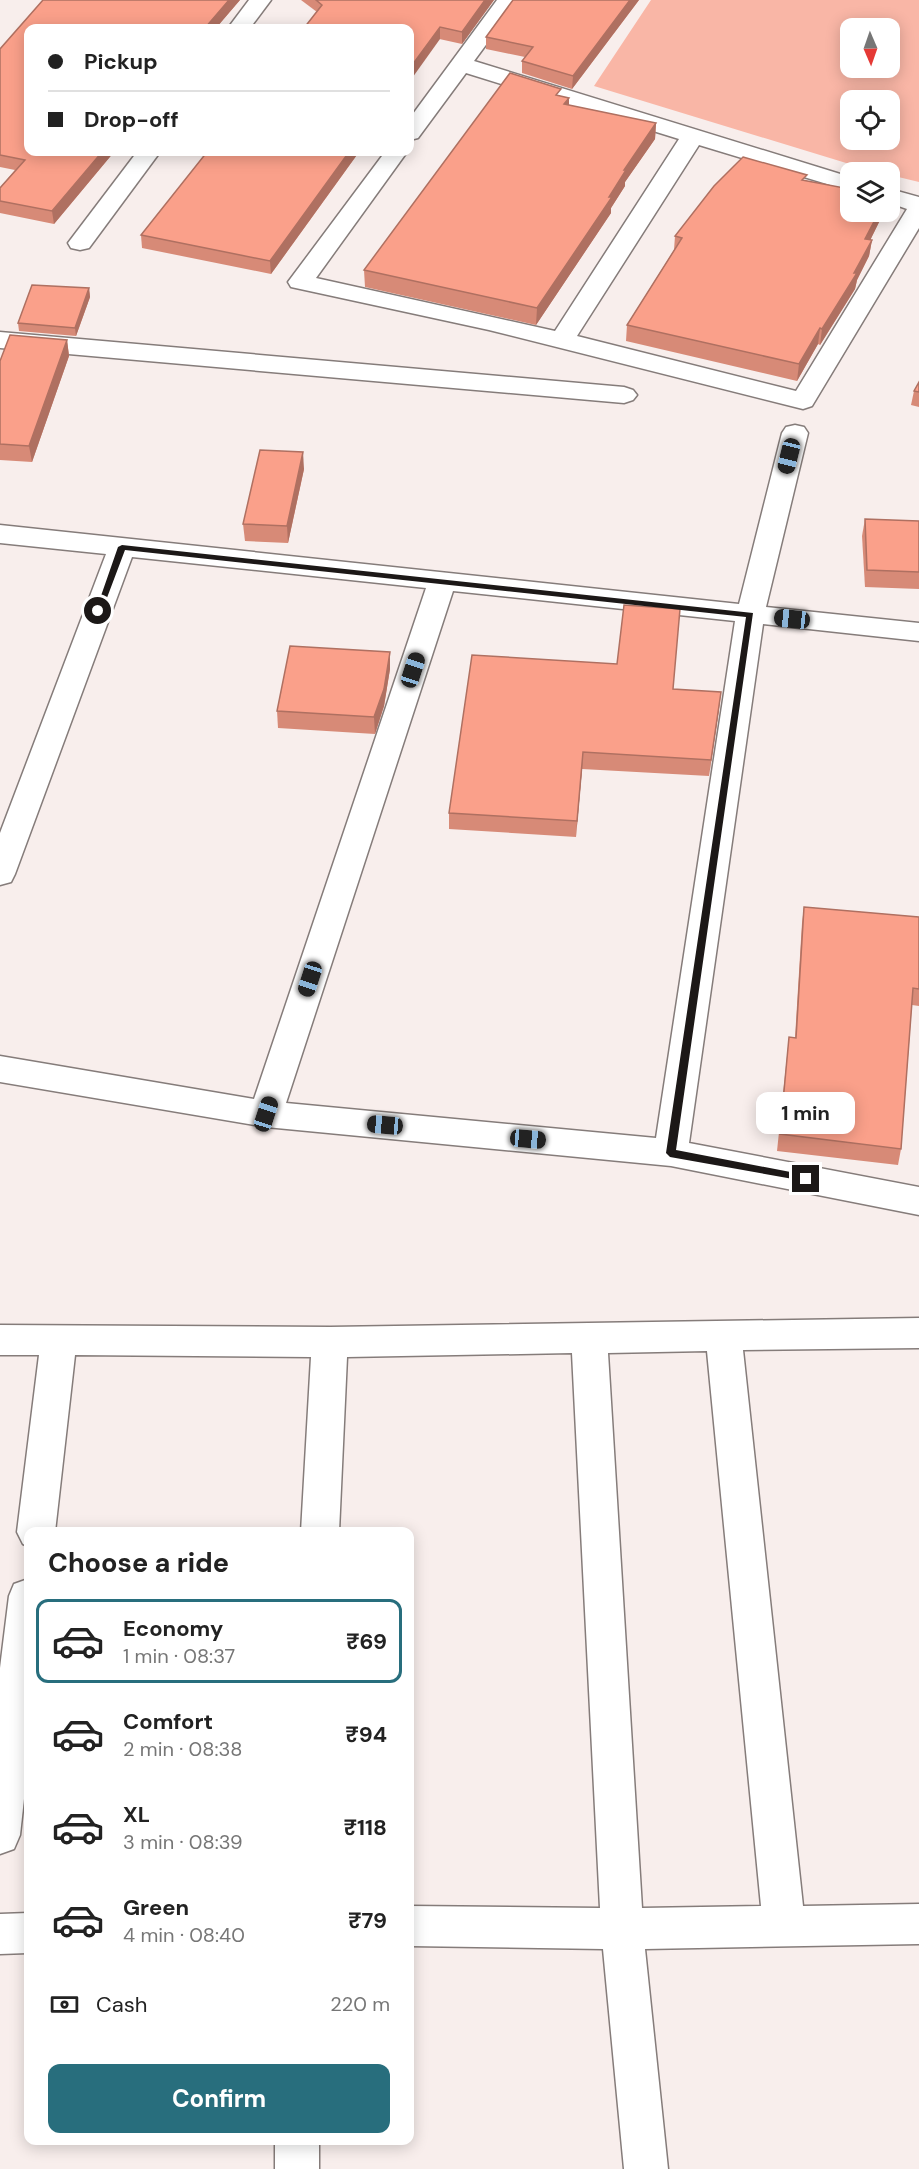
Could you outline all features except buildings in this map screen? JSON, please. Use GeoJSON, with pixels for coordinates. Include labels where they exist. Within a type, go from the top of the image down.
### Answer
{"type":"FeatureCollection","features":[{"type":"Feature","properties":{"kind":"street"},"geometry":{"type":"LineString","coordinates":[[242,24],[260,0]]}},
{"type":"Feature","properties":{"kind":"street"},"geometry":{"type":"LineString","coordinates":[[414,128],[508,0]]}},
{"type":"Feature","properties":{"kind":"street"},"geometry":{"type":"LineString","coordinates":[[461,63],[840,181]]}},
{"type":"Feature","properties":{"kind":"street"},"geometry":{"type":"LineString","coordinates":[[562,340],[694,134]]}},
{"type":"Feature","properties":{"kind":"street"},"geometry":{"type":"LineString","coordinates":[[80,243],[145,156]]}},
{"type":"Feature","properties":{"kind":"street"},"geometry":{"type":"LineString","coordinates":[[393,156],[300,282],[562,340],[803,401],[919,207],[900,200]]}},
{"type":"Feature","properties":{"kind":"street"},"geometry":{"type":"LineString","coordinates":[[0,340],[624,395]]}},
{"type":"Feature","properties":{"kind":"street"},"geometry":{"type":"LineString","coordinates":[[670,1153],[750,615],[795,433]]}},
{"type":"Feature","properties":{"kind":"street"},"geometry":{"type":"LineString","coordinates":[[0,534],[919,632]]}},
{"type":"Feature","properties":{"kind":"street"},"geometry":{"type":"LineString","coordinates":[[0,874],[122,547]]}},
{"type":"Feature","properties":{"kind":"street"},"geometry":{"type":"LineString","coordinates":[[266,1114],[442,582]]}},
{"type":"Feature","properties":{"kind":"street"},"geometry":{"type":"LineString","coordinates":[[0,1069],[266,1114],[670,1153],[919,1201]]}},
{"type":"Feature","properties":{"kind":"street"},"geometry":{"type":"LineString","coordinates":[[0,1340],[330,1342],[919,1333]]}},
{"type":"Feature","properties":{"kind":"street"},"geometry":{"type":"LineString","coordinates":[[723,1335],[784,1926]]}},
{"type":"Feature","properties":{"kind":"street"},"geometry":{"type":"LineString","coordinates":[[589,1337],[622,1929],[646,2169]]}},
{"type":"Feature","properties":{"kind":"street"},"geometry":{"type":"LineString","coordinates":[[37,1527],[59,1341]]}},
{"type":"Feature","properties":{"kind":"street"},"geometry":{"type":"LineString","coordinates":[[320,1527],[330,1342]]}},
{"type":"Feature","properties":{"kind":"street"},"geometry":{"type":"LineString","coordinates":[[0,1835],[24,1630]]}},
{"type":"Feature","properties":{"kind":"street"},"geometry":{"type":"LineString","coordinates":[[414,1926],[622,1929],[919,1924]]}},
{"type":"Feature","properties":{"kind":"street"},"geometry":{"type":"LineString","coordinates":[[0,1934],[24,1933]]}},
{"type":"Feature","properties":{"kind":"street"},"geometry":{"type":"LineString","coordinates":[[297,2145],[297,2169]]}},
{"type":"Feature","properties":{"kind":"shaded area"},"geometry":{"type":"Polygon","coordinates":[[[651,0],[919,0],[919,182],[900,177],[900,162],[843,162],[594,86],[651,0]]]}},
{"type":"Feature","properties":{"kind":"route"},"geometry":{"type":"LineString","coordinates":[[98,611],[122,547],[750,615],[670,1153],[806,1179]]}}]}
